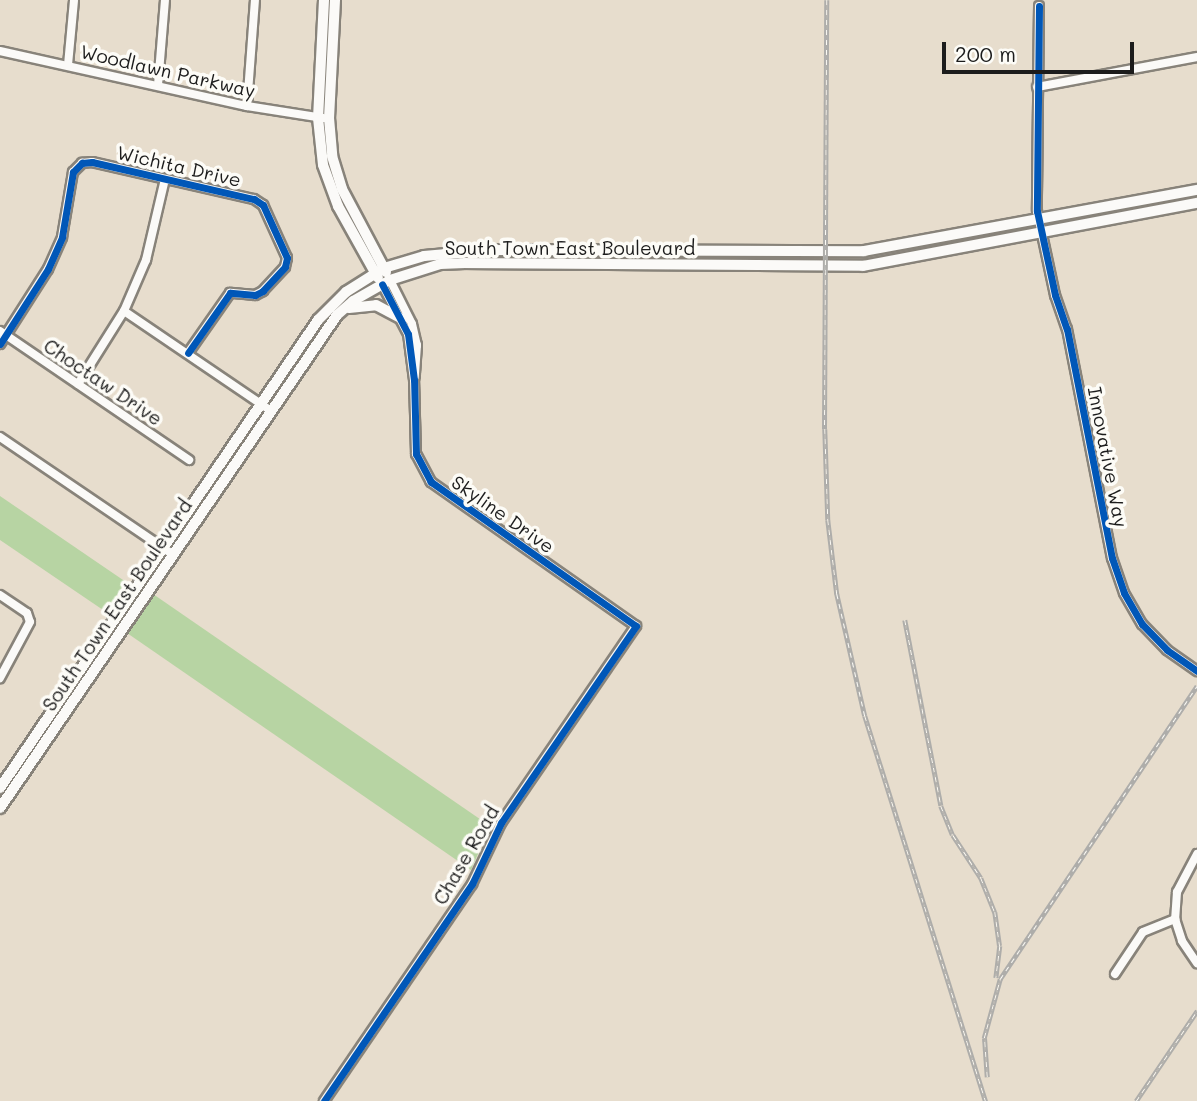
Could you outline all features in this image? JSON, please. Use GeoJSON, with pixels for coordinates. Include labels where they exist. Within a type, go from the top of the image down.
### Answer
{"type":"FeatureCollection","features":[{"type":"Feature","properties":{"kind":"main road","name":"Skyline Drive"},"geometry":{"type":"LineString","coordinates":[[324,0],[323,118],[342,189],[386,282]]}},
{"type":"Feature","properties":{"kind":"main road","name":"Skyline Drive"},"geometry":{"type":"LineString","coordinates":[[323,118],[335,0]]}},
{"type":"Feature","properties":{"kind":"main road","name":"South Town East Boulevard"},"geometry":{"type":"LineString","coordinates":[[267,408],[318,320],[346,292],[380,271],[424,256],[492,250],[841,252],[942,238],[1197,190]]}},
{"type":"Feature","properties":{"kind":"main road","name":"South Town East Boulevard"},"geometry":{"type":"LineString","coordinates":[[0,788],[267,408],[343,310],[386,282],[415,271],[453,264],[838,267],[944,251],[1197,203]]}},
{"type":"Feature","properties":{"kind":"main road"},"geometry":{"type":"LineString","coordinates":[[942,238],[944,251]]}},
{"type":"Feature","properties":{"kind":"main road"},"geometry":{"type":"LineString","coordinates":[[343,310],[359,305],[376,305],[402,319]]}},
{"type":"Feature","properties":{"kind":"main road","name":"South Town East Boulevard"},"geometry":{"type":"LineString","coordinates":[[0,808],[168,551]]}},
{"type":"Feature","properties":{"kind":"street"},"geometry":{"type":"LineString","coordinates":[[68,65],[74,0]]}},
{"type":"Feature","properties":{"kind":"street"},"geometry":{"type":"LineString","coordinates":[[158,85],[165,0]]}},
{"type":"Feature","properties":{"kind":"street"},"geometry":{"type":"LineString","coordinates":[[247,106],[255,0]]}},
{"type":"Feature","properties":{"kind":"street","name":"Innovative Way"},"geometry":{"type":"LineString","coordinates":[[1038,6],[1039,221],[1055,295],[1067,329],[1115,566],[1124,593],[1142,624],[1167,650],[1197,671]]}},
{"type":"Feature","properties":{"kind":"street","name":"Woodlawn Parkway"},"geometry":{"type":"LineString","coordinates":[[0,51],[247,106],[323,118]]}},
{"type":"Feature","properties":{"kind":"street"},"geometry":{"type":"LineString","coordinates":[[1037,87],[1197,57]]}},
{"type":"Feature","properties":{"kind":"street","name":"Wichita Drive"},"geometry":{"type":"LineString","coordinates":[[0,344],[3,333],[48,270],[58,248],[70,205],[74,172],[82,163],[92,162],[254,199],[264,205],[287,258],[285,267],[263,291],[255,295],[230,293],[188,353]]}},
{"type":"Feature","properties":{"kind":"street"},"geometry":{"type":"LineString","coordinates":[[78,384],[124,311],[146,260],[165,179]]}},
{"type":"Feature","properties":{"kind":"street","name":"Skyline Drive"},"geometry":{"type":"LineString","coordinates":[[386,282],[408,334],[414,380],[416,454],[431,482],[636,625]]}},
{"type":"Feature","properties":{"kind":"street","name":"Skyline Drive"},"geometry":{"type":"LineString","coordinates":[[386,282],[415,335],[417,367],[414,380]]}},
{"type":"Feature","properties":{"kind":"street"},"geometry":{"type":"LineString","coordinates":[[124,311],[267,408]]}},
{"type":"Feature","properties":{"kind":"street","name":"Choctaw Drive"},"geometry":{"type":"LineString","coordinates":[[3,333],[189,460]]}},
{"type":"Feature","properties":{"kind":"street"},"geometry":{"type":"LineString","coordinates":[[0,437],[168,551]]}},
{"type":"Feature","properties":{"kind":"street"},"geometry":{"type":"LineString","coordinates":[[0,595],[30,618],[0,678]]}},
{"type":"Feature","properties":{"kind":"street","name":"Chase Road"},"geometry":{"type":"LineString","coordinates":[[324,1101],[472,884],[500,823],[636,625]]}},
{"type":"Feature","properties":{"kind":"street"},"geometry":{"type":"LineString","coordinates":[[1197,854],[1177,892],[1175,919],[1181,941],[1197,963]]}},
{"type":"Feature","properties":{"kind":"street"},"geometry":{"type":"LineString","coordinates":[[1115,974],[1143,932],[1175,919]]}},
{"type":"Feature","properties":{"kind":"green space"},"geometry":{"type":"Polygon","coordinates":[[[0,496],[126,582],[106,612],[0,540],[0,496]]]}},
{"type":"Feature","properties":{"kind":"green space"},"geometry":{"type":"Polygon","coordinates":[[[153,594],[490,826],[471,870],[127,633],[153,594]]]}},
{"type":"Feature","properties":{"kind":"railway"},"geometry":{"type":"LineString","coordinates":[[827,0],[825,429],[828,520],[837,594],[865,716],[986,1101]]}},
{"type":"Feature","properties":{"kind":"railway"},"geometry":{"type":"LineString","coordinates":[[905,620],[941,806],[953,835],[981,878],[995,912],[1000,946],[996,978]]}},
{"type":"Feature","properties":{"kind":"railway"},"geometry":{"type":"LineString","coordinates":[[987,1077],[984,1038],[1000,979],[1197,686]]}},
{"type":"Feature","properties":{"kind":"railway"},"geometry":{"type":"LineString","coordinates":[[1136,1101],[1197,1011]]}},
{"type":"Feature","properties":{"kind":"cycle path"},"geometry":{"type":"LineString","coordinates":[[1039,6],[1037,211],[1055,295],[1067,329],[1112,558],[1124,593],[1142,624],[1167,650],[1197,671]]}},
{"type":"Feature","properties":{"kind":"cycle path"},"geometry":{"type":"LineString","coordinates":[[0,344],[48,269],[62,237],[73,172],[82,163],[92,162],[254,199],[263,205],[287,258],[285,267],[263,291],[255,295],[230,293],[188,353]]}},
{"type":"Feature","properties":{"kind":"cycle path"},"geometry":{"type":"LineString","coordinates":[[324,1101],[472,884],[501,823],[636,626],[431,482],[416,454],[414,380],[408,334],[382,284]]}}]}
